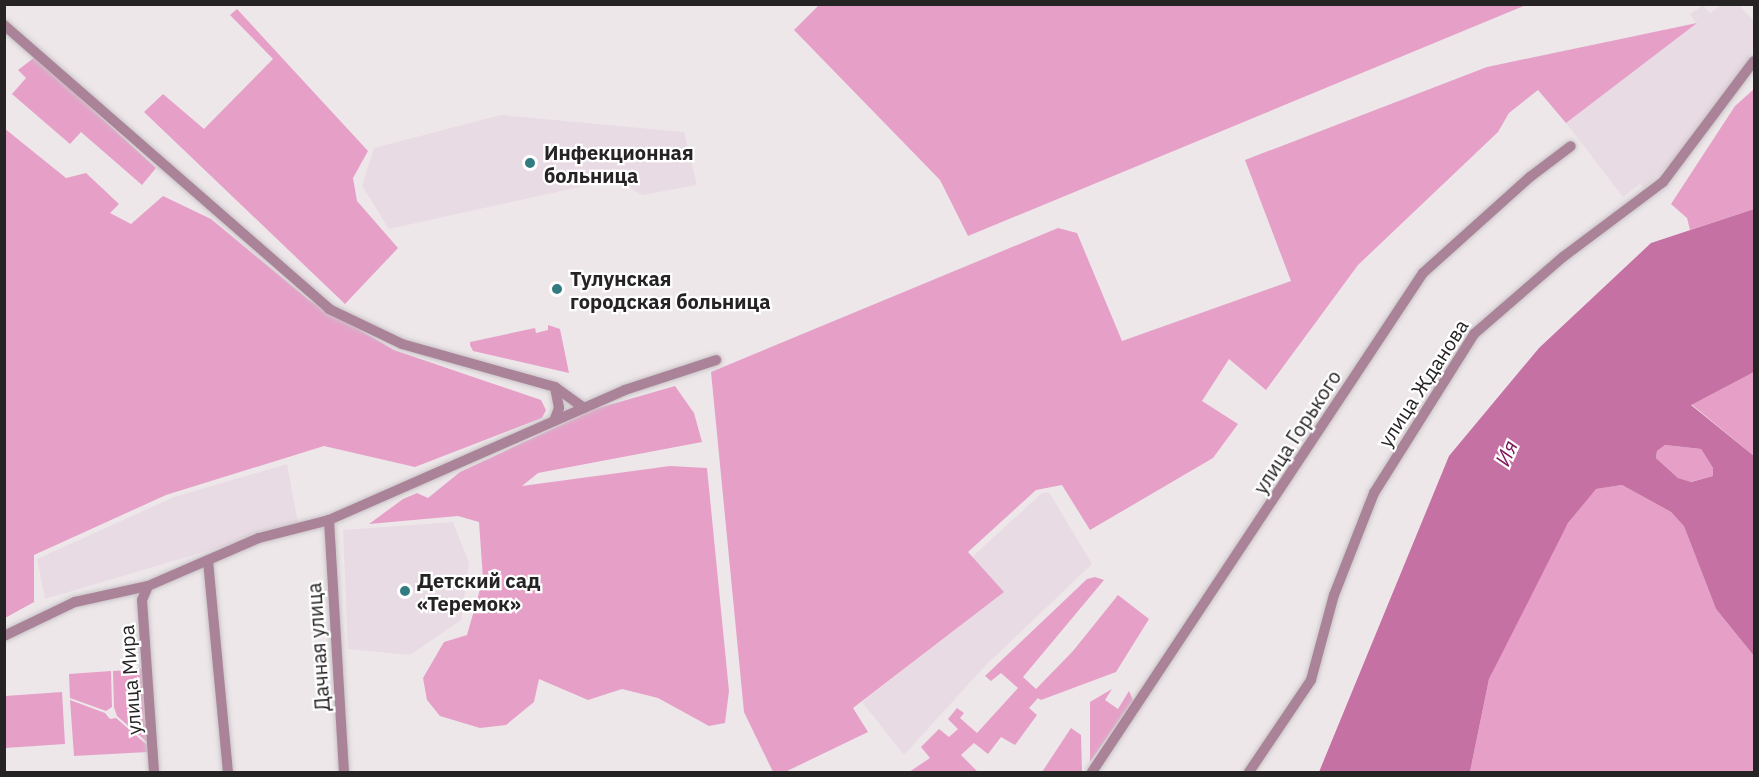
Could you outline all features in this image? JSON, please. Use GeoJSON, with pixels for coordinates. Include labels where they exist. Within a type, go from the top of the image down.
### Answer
{"type":"FeatureCollection","features":[{"type":"Feature","properties":{"kind":"street"},"geometry":{"type":"LineString","coordinates":[[4,25],[329,309],[402,344],[555,387],[584,408]]}},
{"type":"Feature","properties":{"kind":"street","name":"улица Жданова"},"geometry":{"type":"LineString","coordinates":[[1249,772],[1311,680],[1334,595],[1374,493],[1474,334],[1554,264],[1663,182],[1755,61]]}},
{"type":"Feature","properties":{"kind":"street","name":"улица Горького"},"geometry":{"type":"LineString","coordinates":[[1092,772],[1423,273],[1530,177],[1571,146]]}},
{"type":"Feature","properties":{"kind":"street"},"geometry":{"type":"LineString","coordinates":[[4,636],[75,602],[148,586],[281,531],[329,520],[584,408],[716,360]]}},
{"type":"Feature","properties":{"kind":"street"},"geometry":{"type":"LineString","coordinates":[[554,421],[559,408],[555,387]]}},
{"type":"Feature","properties":{"kind":"street","name":"Дачная улица"},"geometry":{"type":"LineString","coordinates":[[329,520],[344,772]]}},
{"type":"Feature","properties":{"kind":"street"},"geometry":{"type":"LineString","coordinates":[[208,561],[228,772]]}},
{"type":"Feature","properties":{"kind":"street","name":"улица Мира"},"geometry":{"type":"LineString","coordinates":[[148,586],[142,600],[154,772]]}},
{"type":"Feature","properties":{"kind":"shaded area"},"geometry":{"type":"Polygon","coordinates":[[[819,5],[1526,5],[968,236],[940,180],[794,30],[819,5]]]}},
{"type":"Feature","properties":{"kind":"shaded area"},"geometry":{"type":"Polygon","coordinates":[[[1703,5],[1710,13],[1722,5],[1739,5],[1754,21],[1754,50],[1673,161],[1644,188],[1640,184],[1623,197],[1566,123],[1696,23],[1690,14],[1703,5]]]}},
{"type":"Feature","properties":{"kind":"shaded area"},"geometry":{"type":"Polygon","coordinates":[[[237,9],[368,151],[353,178],[357,201],[398,248],[345,304],[144,112],[163,94],[204,129],[273,59],[230,15],[237,9]]]}},
{"type":"Feature","properties":{"kind":"shaded area"},"geometry":{"type":"Polygon","coordinates":[[[1697,23],[1566,123],[1538,90],[1509,113],[1498,132],[1358,265],[1266,390],[1229,359],[1202,401],[1238,424],[1213,458],[1090,530],[1062,485],[1036,490],[968,552],[1004,592],[853,708],[868,732],[785,772],[773,772],[744,712],[711,372],[1058,228],[1077,233],[1122,341],[1291,281],[1245,160],[1487,67],[1697,23]]]}},
{"type":"Feature","properties":{"kind":"shaded area"},"geometry":{"type":"Polygon","coordinates":[[[35,57],[156,168],[142,185],[81,132],[70,144],[12,94],[26,78],[18,70],[35,57]]]}},
{"type":"Feature","properties":{"kind":"shaded area"},"geometry":{"type":"Polygon","coordinates":[[[1754,89],[1754,209],[1690,230],[1687,218],[1671,204],[1735,106],[1754,89]]]}},
{"type":"Feature","properties":{"kind":"shaded area","name":"Инфекционная больница"},"geometry":{"type":"Polygon","coordinates":[[[501,115],[684,132],[697,185],[642,195],[616,179],[389,229],[362,186],[374,148],[501,115]]]}},
{"type":"Feature","properties":{"kind":"shaded area"},"geometry":{"type":"Polygon","coordinates":[[[4,128],[66,178],[86,173],[119,204],[110,213],[131,224],[163,196],[211,219],[309,300],[394,350],[541,400],[546,410],[542,418],[415,467],[324,446],[166,495],[34,555],[34,602],[5,618],[4,128]]]}},
{"type":"Feature","properties":{"kind":"shaded area"},"geometry":{"type":"Polygon","coordinates":[[[548,325],[560,329],[569,373],[473,351],[470,345],[470,342],[535,328],[536,333],[548,330],[548,325]]]}},
{"type":"Feature","properties":{"kind":"shaded area"},"geometry":{"type":"Polygon","coordinates":[[[1754,372],[1754,456],[1691,404],[1754,372]]]}},
{"type":"Feature","properties":{"kind":"shaded area"},"geometry":{"type":"Polygon","coordinates":[[[675,386],[694,413],[702,442],[538,473],[522,486],[670,466],[707,468],[729,691],[725,723],[709,726],[658,698],[622,689],[588,700],[539,679],[534,702],[506,725],[480,728],[440,716],[427,700],[423,678],[444,642],[467,635],[483,579],[479,522],[458,516],[369,524],[403,499],[417,493],[428,498],[460,472],[595,409],[675,386]]]}},
{"type":"Feature","properties":{"kind":"shaded area"},"geometry":{"type":"Polygon","coordinates":[[[1665,445],[1701,449],[1713,468],[1713,476],[1690,482],[1678,478],[1656,458],[1657,451],[1665,445]]]}},
{"type":"Feature","properties":{"kind":"shaded area"},"geometry":{"type":"Polygon","coordinates":[[[287,464],[298,524],[45,599],[37,559],[174,497],[287,464]]]}},
{"type":"Feature","properties":{"kind":"shaded area"},"geometry":{"type":"Polygon","coordinates":[[[1622,485],[1671,512],[1684,525],[1716,609],[1754,656],[1754,772],[1470,772],[1489,679],[1530,592],[1568,523],[1595,489],[1622,485]]]}},
{"type":"Feature","properties":{"kind":"shaded area"},"geometry":{"type":"Polygon","coordinates":[[[1049,492],[1092,564],[985,666],[904,755],[862,702],[1003,592],[972,557],[1042,493],[1049,492]]]}},
{"type":"Feature","properties":{"kind":"shaded area","name":"Детский сад «Теремок»"},"geometry":{"type":"Polygon","coordinates":[[[453,522],[469,563],[461,620],[410,655],[348,649],[343,530],[453,522]]]}},
{"type":"Feature","properties":{"kind":"shaded area"},"geometry":{"type":"Polygon","coordinates":[[[1095,577],[1104,580],[1023,677],[1036,689],[1073,651],[1118,595],[1149,619],[1116,672],[1041,700],[1038,698],[1029,708],[1037,715],[1015,745],[1001,737],[988,754],[974,743],[961,755],[978,772],[909,772],[930,758],[921,747],[939,729],[949,737],[958,729],[948,719],[957,708],[964,713],[960,718],[977,733],[1018,688],[1001,673],[991,681],[985,676],[1087,579],[1095,577]]]}},
{"type":"Feature","properties":{"kind":"shaded area"},"geometry":{"type":"Polygon","coordinates":[[[142,669],[147,742],[117,716],[114,707],[113,671],[142,669]]]}},
{"type":"Feature","properties":{"kind":"shaded area"},"geometry":{"type":"Polygon","coordinates":[[[111,671],[112,707],[106,711],[70,698],[69,674],[111,671]]]}},
{"type":"Feature","properties":{"kind":"shaded area"},"geometry":{"type":"Polygon","coordinates":[[[1112,689],[1105,700],[1118,709],[1129,691],[1133,700],[1090,762],[1090,702],[1112,689]]]}},
{"type":"Feature","properties":{"kind":"shaded area"},"geometry":{"type":"Polygon","coordinates":[[[62,692],[65,744],[5,748],[5,696],[62,692]]]}},
{"type":"Feature","properties":{"kind":"shaded area"},"geometry":{"type":"Polygon","coordinates":[[[70,700],[105,713],[110,719],[116,718],[147,745],[148,752],[74,756],[70,700]]]}},
{"type":"Feature","properties":{"kind":"shaded area"},"geometry":{"type":"Polygon","coordinates":[[[1071,728],[1081,735],[1082,772],[1042,772],[1071,728]]]}},
{"type":"Feature","properties":{"kind":"water","name":"Ия"},"geometry":{"type":"Polygon","coordinates":[[[1754,209],[1754,372],[1691,405],[1754,456],[1754,656],[1716,609],[1684,526],[1671,512],[1622,485],[1596,489],[1568,523],[1489,679],[1470,772],[1319,772],[1449,456],[1539,348],[1651,243],[1754,209]],[[1665,445],[1657,451],[1656,458],[1678,478],[1691,482],[1713,476],[1713,468],[1701,449],[1665,445]]]}},
{"type":"Feature","properties":{"kind":"place","name":"Инфекционная больница"},"geometry":{"type":"Point","coordinates":[530,163]}},
{"type":"Feature","properties":{"kind":"place","name":"Тулунская городская больница"},"geometry":{"type":"Point","coordinates":[557,289]}},
{"type":"Feature","properties":{"kind":"place","name":"Детский сад «Теремок»"},"geometry":{"type":"Point","coordinates":[405,591]}}]}
